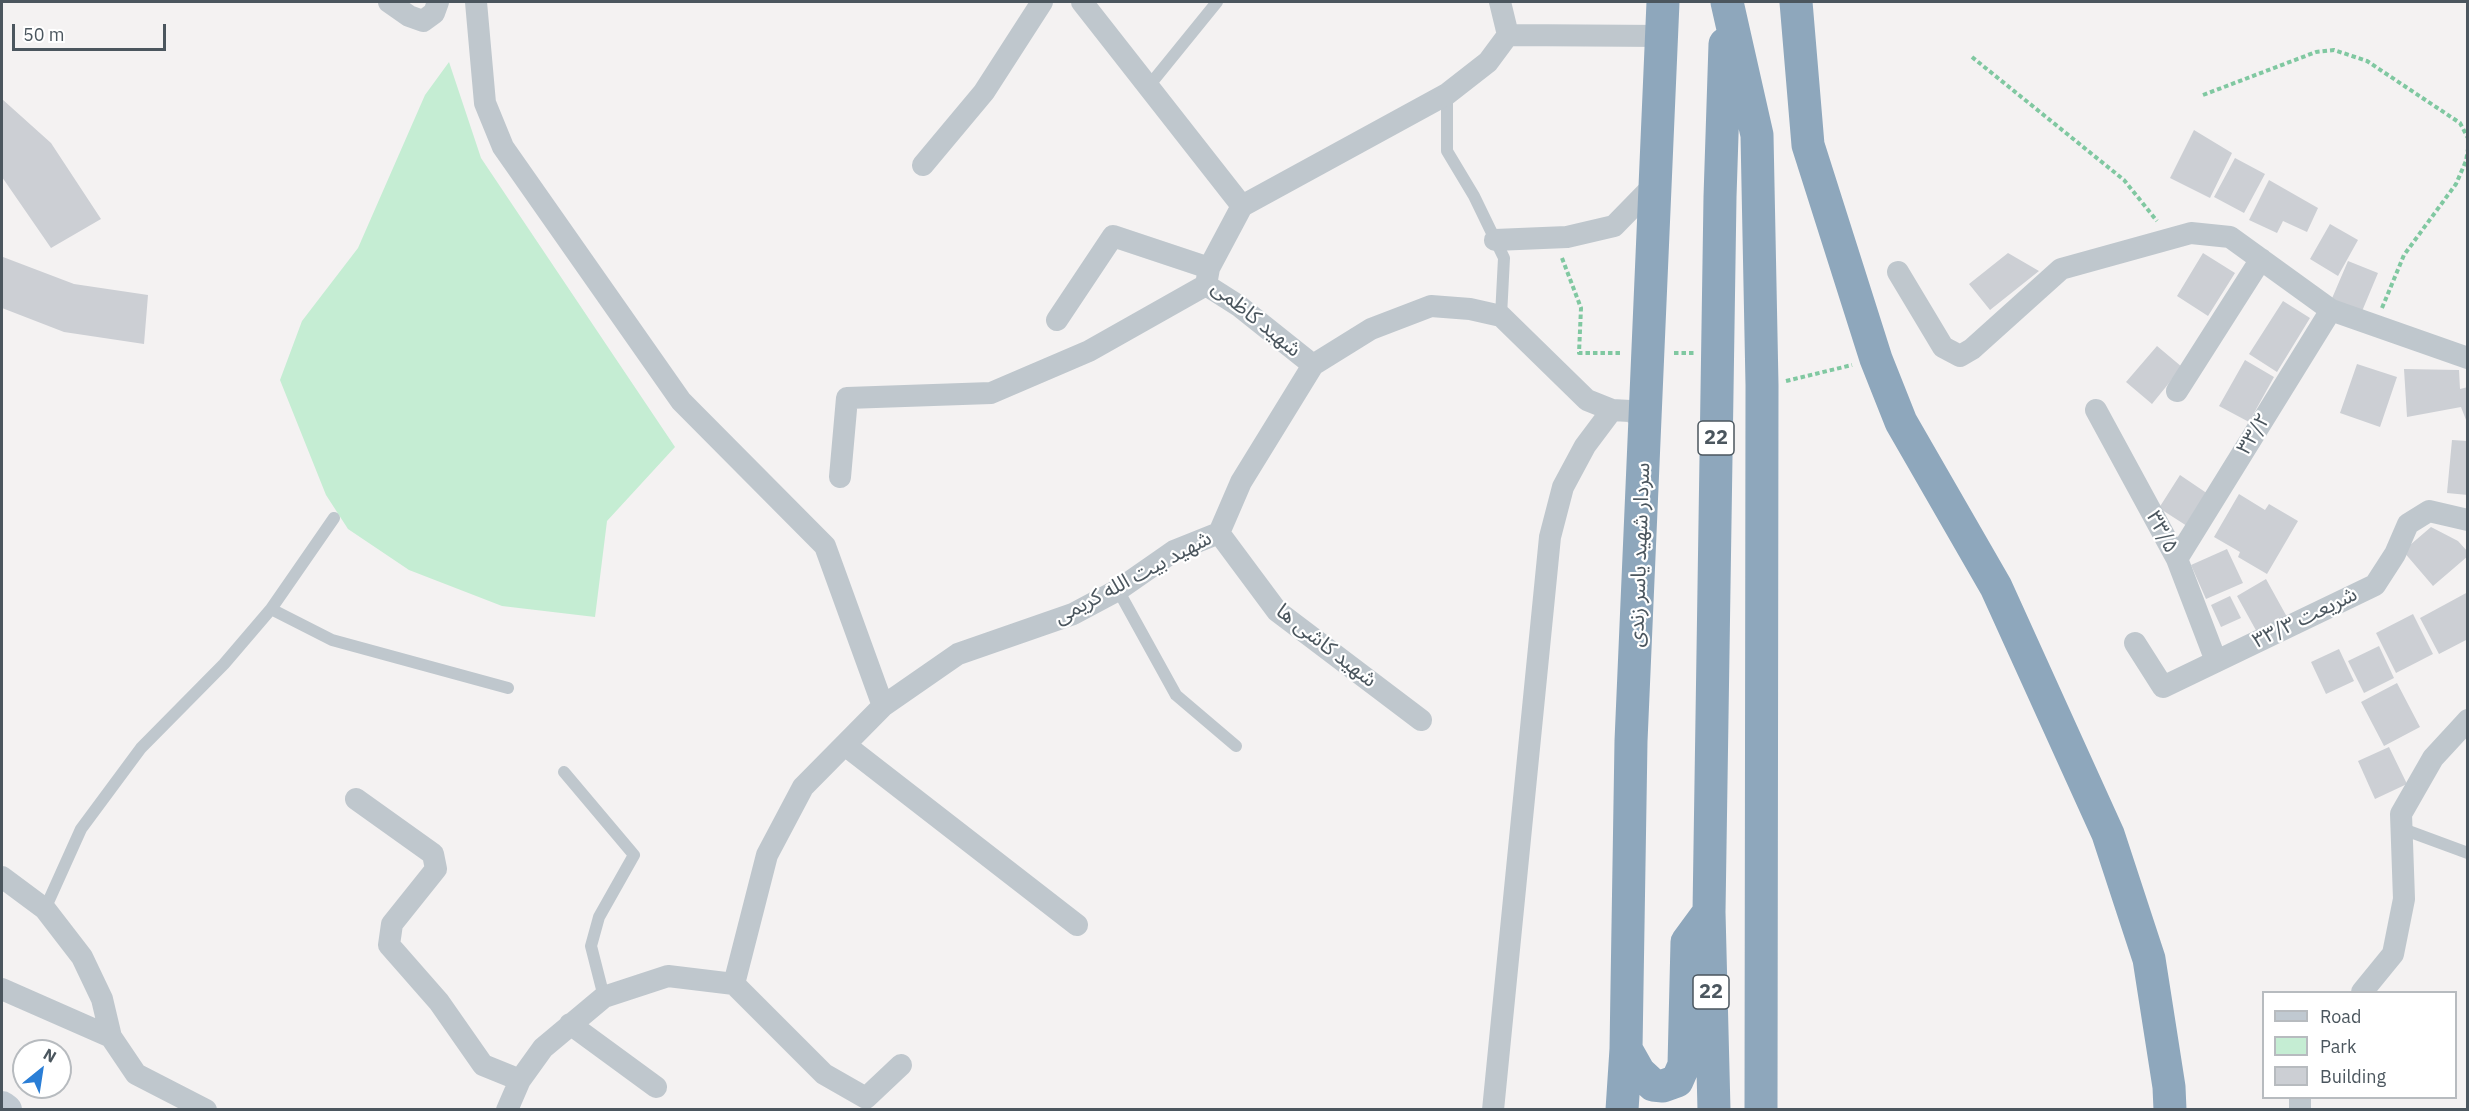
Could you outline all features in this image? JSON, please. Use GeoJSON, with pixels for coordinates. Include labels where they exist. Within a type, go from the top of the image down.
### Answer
{"type":"FeatureCollection","features":[{"type":"Feature","properties":{"kind":"highway","name":"سردار شهید یاسر زندی"},"geometry":{"type":"LineString","coordinates":[[1622,1110],[1626,1049],[1631,741],[1663,2]]}},
{"type":"Feature","properties":{"kind":"highway"},"geometry":{"type":"LineString","coordinates":[[1727,2],[1758,135],[1762,385],[1761,1110]]}},
{"type":"Feature","properties":{"kind":"highway","name":"22"},"geometry":{"type":"LineString","coordinates":[[1714,1110],[1709,912],[1720,197],[1727,2]]}},
{"type":"Feature","properties":{"kind":"highway"},"geometry":{"type":"LineString","coordinates":[[1796,2],[1808,145],[1876,359],[1901,422],[1996,586],[2108,834],[2149,959],[2169,1087],[2170,1110]]}},
{"type":"Feature","properties":{"kind":"highway"},"geometry":{"type":"LineString","coordinates":[[1626,1049],[1639,1072],[1653,1085],[1663,1086],[1677,1081],[1684,1065],[1687,942],[1709,912]]}},
{"type":"Feature","properties":{"kind":"street"},"geometry":{"type":"LineString","coordinates":[[389,2],[409,16],[423,21],[434,13],[438,2]]}},
{"type":"Feature","properties":{"kind":"street"},"geometry":{"type":"LineString","coordinates":[[476,2],[485,103],[503,147],[681,401],[825,546],[883,706]]}},
{"type":"Feature","properties":{"kind":"street"},"geometry":{"type":"LineString","coordinates":[[923,165],[984,92],[1042,2]]}},
{"type":"Feature","properties":{"kind":"street"},"geometry":{"type":"LineString","coordinates":[[1082,2],[1242,206],[1447,94],[1488,62],[1508,35]]}},
{"type":"Feature","properties":{"kind":"street"},"geometry":{"type":"LineString","coordinates":[[1500,2],[1508,35]]}},
{"type":"Feature","properties":{"kind":"street"},"geometry":{"type":"LineString","coordinates":[[1508,35],[1663,36]]}},
{"type":"Feature","properties":{"kind":"street"},"geometry":{"type":"LineString","coordinates":[[1496,240],[1554,238],[1614,226],[1656,183]]}},
{"type":"Feature","properties":{"kind":"street","name":"شهید کاظمی"},"geometry":{"type":"LineString","coordinates":[[1242,206],[1208,277],[1239,306],[1313,365]]}},
{"type":"Feature","properties":{"kind":"street"},"geometry":{"type":"LineString","coordinates":[[1898,272],[1943,347],[1960,356],[1972,349],[2061,269],[2191,233],[2230,237],[2331,310],[2468,358]]}},
{"type":"Feature","properties":{"kind":"street"},"geometry":{"type":"LineString","coordinates":[[1057,320],[1113,236],[1208,277]]}},
{"type":"Feature","properties":{"kind":"street"},"geometry":{"type":"LineString","coordinates":[[2177,391],[2261,259]]}},
{"type":"Feature","properties":{"kind":"street"},"geometry":{"type":"LineString","coordinates":[[840,477],[847,398],[991,393],[1089,351],[1208,277]]}},
{"type":"Feature","properties":{"kind":"street","name":"شهید بیت الله کریمی"},"geometry":{"type":"LineString","coordinates":[[734,984],[767,855],[803,787],[883,706],[958,654],[1072,614],[1118,591],[1174,552],[1219,533],[1240,482],[1313,365],[1371,329],[1431,306],[1470,309],[1502,316]]}},
{"type":"Feature","properties":{"kind":"street","name":"۳۳/۲"},"geometry":{"type":"LineString","coordinates":[[2177,559],[2331,310]]}},
{"type":"Feature","properties":{"kind":"street"},"geometry":{"type":"LineString","coordinates":[[1502,316],[1587,400],[1612,410],[1630,411],[1645,419]]}},
{"type":"Feature","properties":{"kind":"street"},"geometry":{"type":"LineString","coordinates":[[1493,1110],[1550,537],[1563,487],[1586,446],[1612,410]]}},
{"type":"Feature","properties":{"kind":"street","name":"۳۳/۵"},"geometry":{"type":"LineString","coordinates":[[2096,410],[2177,559],[2216,661]]}},
{"type":"Feature","properties":{"kind":"street","name":"شریعت ۳۳/۳"},"geometry":{"type":"LineString","coordinates":[[2135,643],[2163,687],[2375,585],[2395,554],[2409,524],[2429,511],[2468,520]]}},
{"type":"Feature","properties":{"kind":"street","name":"شهید کاشی ها"},"geometry":{"type":"LineString","coordinates":[[1219,533],[1277,611],[1421,720]]}},
{"type":"Feature","properties":{"kind":"street"},"geometry":{"type":"LineString","coordinates":[[2364,991],[2392,954],[2404,899],[2401,814],[2433,758],[2468,720]]}},
{"type":"Feature","properties":{"kind":"street"},"geometry":{"type":"LineString","coordinates":[[845,745],[1077,925]]}},
{"type":"Feature","properties":{"kind":"street"},"geometry":{"type":"LineString","coordinates":[[356,799],[433,854],[436,869],[392,924],[389,945],[439,1002],[483,1065],[520,1080]]}},
{"type":"Feature","properties":{"kind":"street"},"geometry":{"type":"LineString","coordinates":[[2,877],[45,909],[82,957],[102,999],[111,1037],[136,1074],[206,1110]]}},
{"type":"Feature","properties":{"kind":"street"},"geometry":{"type":"LineString","coordinates":[[507,1110],[520,1080],[543,1048],[570,1024],[604,997],[668,976],[734,984],[824,1074],[866,1098],[901,1065]]}},
{"type":"Feature","properties":{"kind":"street"},"geometry":{"type":"LineString","coordinates":[[2,989],[111,1037]]}},
{"type":"Feature","properties":{"kind":"street"},"geometry":{"type":"LineString","coordinates":[[570,1024],[656,1087]]}},
{"type":"Feature","properties":{"kind":"street"},"geometry":{"type":"LineString","coordinates":[[2,1107],[6,1110]]}},
{"type":"Feature","properties":{"kind":"lane"},"geometry":{"type":"LineString","coordinates":[[1148,87],[1217,2]]}},
{"type":"Feature","properties":{"kind":"lane"},"geometry":{"type":"LineString","coordinates":[[1447,94],[1447,152],[1474,196],[1504,258],[1502,316]]}},
{"type":"Feature","properties":{"kind":"lane"},"geometry":{"type":"LineString","coordinates":[[45,909],[81,829],[141,748],[224,664],[271,609],[334,518]]}},
{"type":"Feature","properties":{"kind":"lane"},"geometry":{"type":"LineString","coordinates":[[1118,591],[1176,695],[1236,746]]}},
{"type":"Feature","properties":{"kind":"lane"},"geometry":{"type":"LineString","coordinates":[[271,609],[332,639],[508,688]]}},
{"type":"Feature","properties":{"kind":"lane"},"geometry":{"type":"LineString","coordinates":[[564,772],[634,855],[599,917],[591,946],[604,997]]}},
{"type":"Feature","properties":{"kind":"lane"},"geometry":{"type":"LineString","coordinates":[[2400,828],[2468,853]]}},
{"type":"Feature","properties":{"kind":"path"},"geometry":{"type":"LineString","coordinates":[[2203,95],[2316,52],[2334,50],[2367,61],[2460,123],[2468,138]]}},
{"type":"Feature","properties":{"kind":"path"},"geometry":{"type":"LineString","coordinates":[[1972,57],[2124,180],[2171,239]]}},
{"type":"Feature","properties":{"kind":"path"},"geometry":{"type":"LineString","coordinates":[[2375,327],[2404,255],[2456,184],[2466,161],[2468,149]]}},
{"type":"Feature","properties":{"kind":"path"},"geometry":{"type":"LineString","coordinates":[[1554,238],[1581,308],[1579,353],[1624,353]]}},
{"type":"Feature","properties":{"kind":"path"},"geometry":{"type":"LineString","coordinates":[[1670,353],[1704,353]]}},
{"type":"Feature","properties":{"kind":"path"},"geometry":{"type":"LineString","coordinates":[[1762,385],[1876,359]]}},
{"type":"Feature","properties":{"kind":"green space"},"geometry":{"type":"Polygon","coordinates":[[[449,62],[481,158],[675,447],[607,521],[595,617],[502,606],[409,570],[348,529],[326,495],[280,380],[302,321],[358,248],[425,95],[449,62]]]}},
{"type":"Feature","properties":{"kind":"building"},"geometry":{"type":"Polygon","coordinates":[[[2,99],[51,143],[101,219],[51,248],[2,177],[2,99]]]}},
{"type":"Feature","properties":{"kind":"building"},"geometry":{"type":"Polygon","coordinates":[[[2194,130],[2232,153],[2210,198],[2170,178],[2194,130]]]}},
{"type":"Feature","properties":{"kind":"building"},"geometry":{"type":"Polygon","coordinates":[[[2235,158],[2265,174],[2244,213],[2214,197],[2235,158]]]}},
{"type":"Feature","properties":{"kind":"building"},"geometry":{"type":"Polygon","coordinates":[[[2269,180],[2318,208],[2307,232],[2283,221],[2277,233],[2249,220],[2269,180]]]}},
{"type":"Feature","properties":{"kind":"building"},"geometry":{"type":"Polygon","coordinates":[[[2330,224],[2358,240],[2338,276],[2310,259],[2330,224]]]}},
{"type":"Feature","properties":{"kind":"building"},"geometry":{"type":"Polygon","coordinates":[[[2008,253],[2039,271],[1990,310],[1969,284],[2008,253]]]}},
{"type":"Feature","properties":{"kind":"building"},"geometry":{"type":"Polygon","coordinates":[[[2203,253],[2235,273],[2208,316],[2177,296],[2203,253]]]}},
{"type":"Feature","properties":{"kind":"building"},"geometry":{"type":"Polygon","coordinates":[[[3,257],[74,284],[148,295],[144,344],[64,332],[2,308],[3,257]]]}},
{"type":"Feature","properties":{"kind":"building"},"geometry":{"type":"Polygon","coordinates":[[[2348,261],[2378,273],[2360,316],[2330,303],[2348,261]]]}},
{"type":"Feature","properties":{"kind":"building"},"geometry":{"type":"Polygon","coordinates":[[[2283,301],[2310,318],[2277,372],[2249,354],[2283,301]]]}},
{"type":"Feature","properties":{"kind":"building"},"geometry":{"type":"Polygon","coordinates":[[[2157,346],[2182,367],[2152,404],[2126,382],[2157,346]]]}},
{"type":"Feature","properties":{"kind":"building"},"geometry":{"type":"Polygon","coordinates":[[[2245,360],[2274,377],[2249,422],[2219,406],[2245,360]]]}},
{"type":"Feature","properties":{"kind":"building"},"geometry":{"type":"Polygon","coordinates":[[[2357,364],[2397,377],[2380,427],[2340,413],[2357,364]]]}},
{"type":"Feature","properties":{"kind":"building"},"geometry":{"type":"Polygon","coordinates":[[[2404,369],[2459,370],[2460,389],[2468,387],[2468,425],[2461,407],[2407,417],[2404,369]]]}},
{"type":"Feature","properties":{"kind":"building"},"geometry":{"type":"Polygon","coordinates":[[[2452,440],[2468,441],[2468,495],[2447,493],[2452,440]]]}},
{"type":"Feature","properties":{"kind":"building"},"geometry":{"type":"Polygon","coordinates":[[[2180,475],[2208,494],[2187,526],[2159,508],[2180,475]]]}},
{"type":"Feature","properties":{"kind":"building"},"geometry":{"type":"Polygon","coordinates":[[[2239,494],[2265,510],[2269,504],[2298,521],[2267,574],[2238,557],[2240,552],[2214,537],[2239,494]]]}},
{"type":"Feature","properties":{"kind":"building"},"geometry":{"type":"Polygon","coordinates":[[[2431,527],[2458,541],[2468,552],[2468,556],[2433,586],[2403,551],[2431,527]]]}},
{"type":"Feature","properties":{"kind":"building"},"geometry":{"type":"Polygon","coordinates":[[[2227,549],[2243,583],[2206,599],[2191,565],[2227,549]]]}},
{"type":"Feature","properties":{"kind":"building"},"geometry":{"type":"Polygon","coordinates":[[[2266,579],[2287,617],[2258,634],[2237,596],[2266,579]]]}},
{"type":"Feature","properties":{"kind":"building"},"geometry":{"type":"Polygon","coordinates":[[[2468,592],[2468,639],[2439,654],[2420,618],[2468,592]]]}},
{"type":"Feature","properties":{"kind":"building"},"geometry":{"type":"Polygon","coordinates":[[[2230,596],[2241,618],[2221,627],[2211,605],[2230,596]]]}},
{"type":"Feature","properties":{"kind":"building"},"geometry":{"type":"Polygon","coordinates":[[[2413,614],[2433,654],[2396,673],[2376,633],[2413,614]]]}},
{"type":"Feature","properties":{"kind":"building"},"geometry":{"type":"Polygon","coordinates":[[[2379,646],[2394,678],[2364,693],[2348,661],[2379,646]]]}},
{"type":"Feature","properties":{"kind":"building"},"geometry":{"type":"Polygon","coordinates":[[[2339,649],[2354,681],[2326,694],[2311,662],[2339,649]]]}},
{"type":"Feature","properties":{"kind":"building"},"geometry":{"type":"Polygon","coordinates":[[[2397,683],[2420,727],[2384,746],[2361,702],[2397,683]]]}},
{"type":"Feature","properties":{"kind":"building"},"geometry":{"type":"Polygon","coordinates":[[[2389,747],[2407,784],[2375,799],[2358,761],[2389,747]]]}}]}
